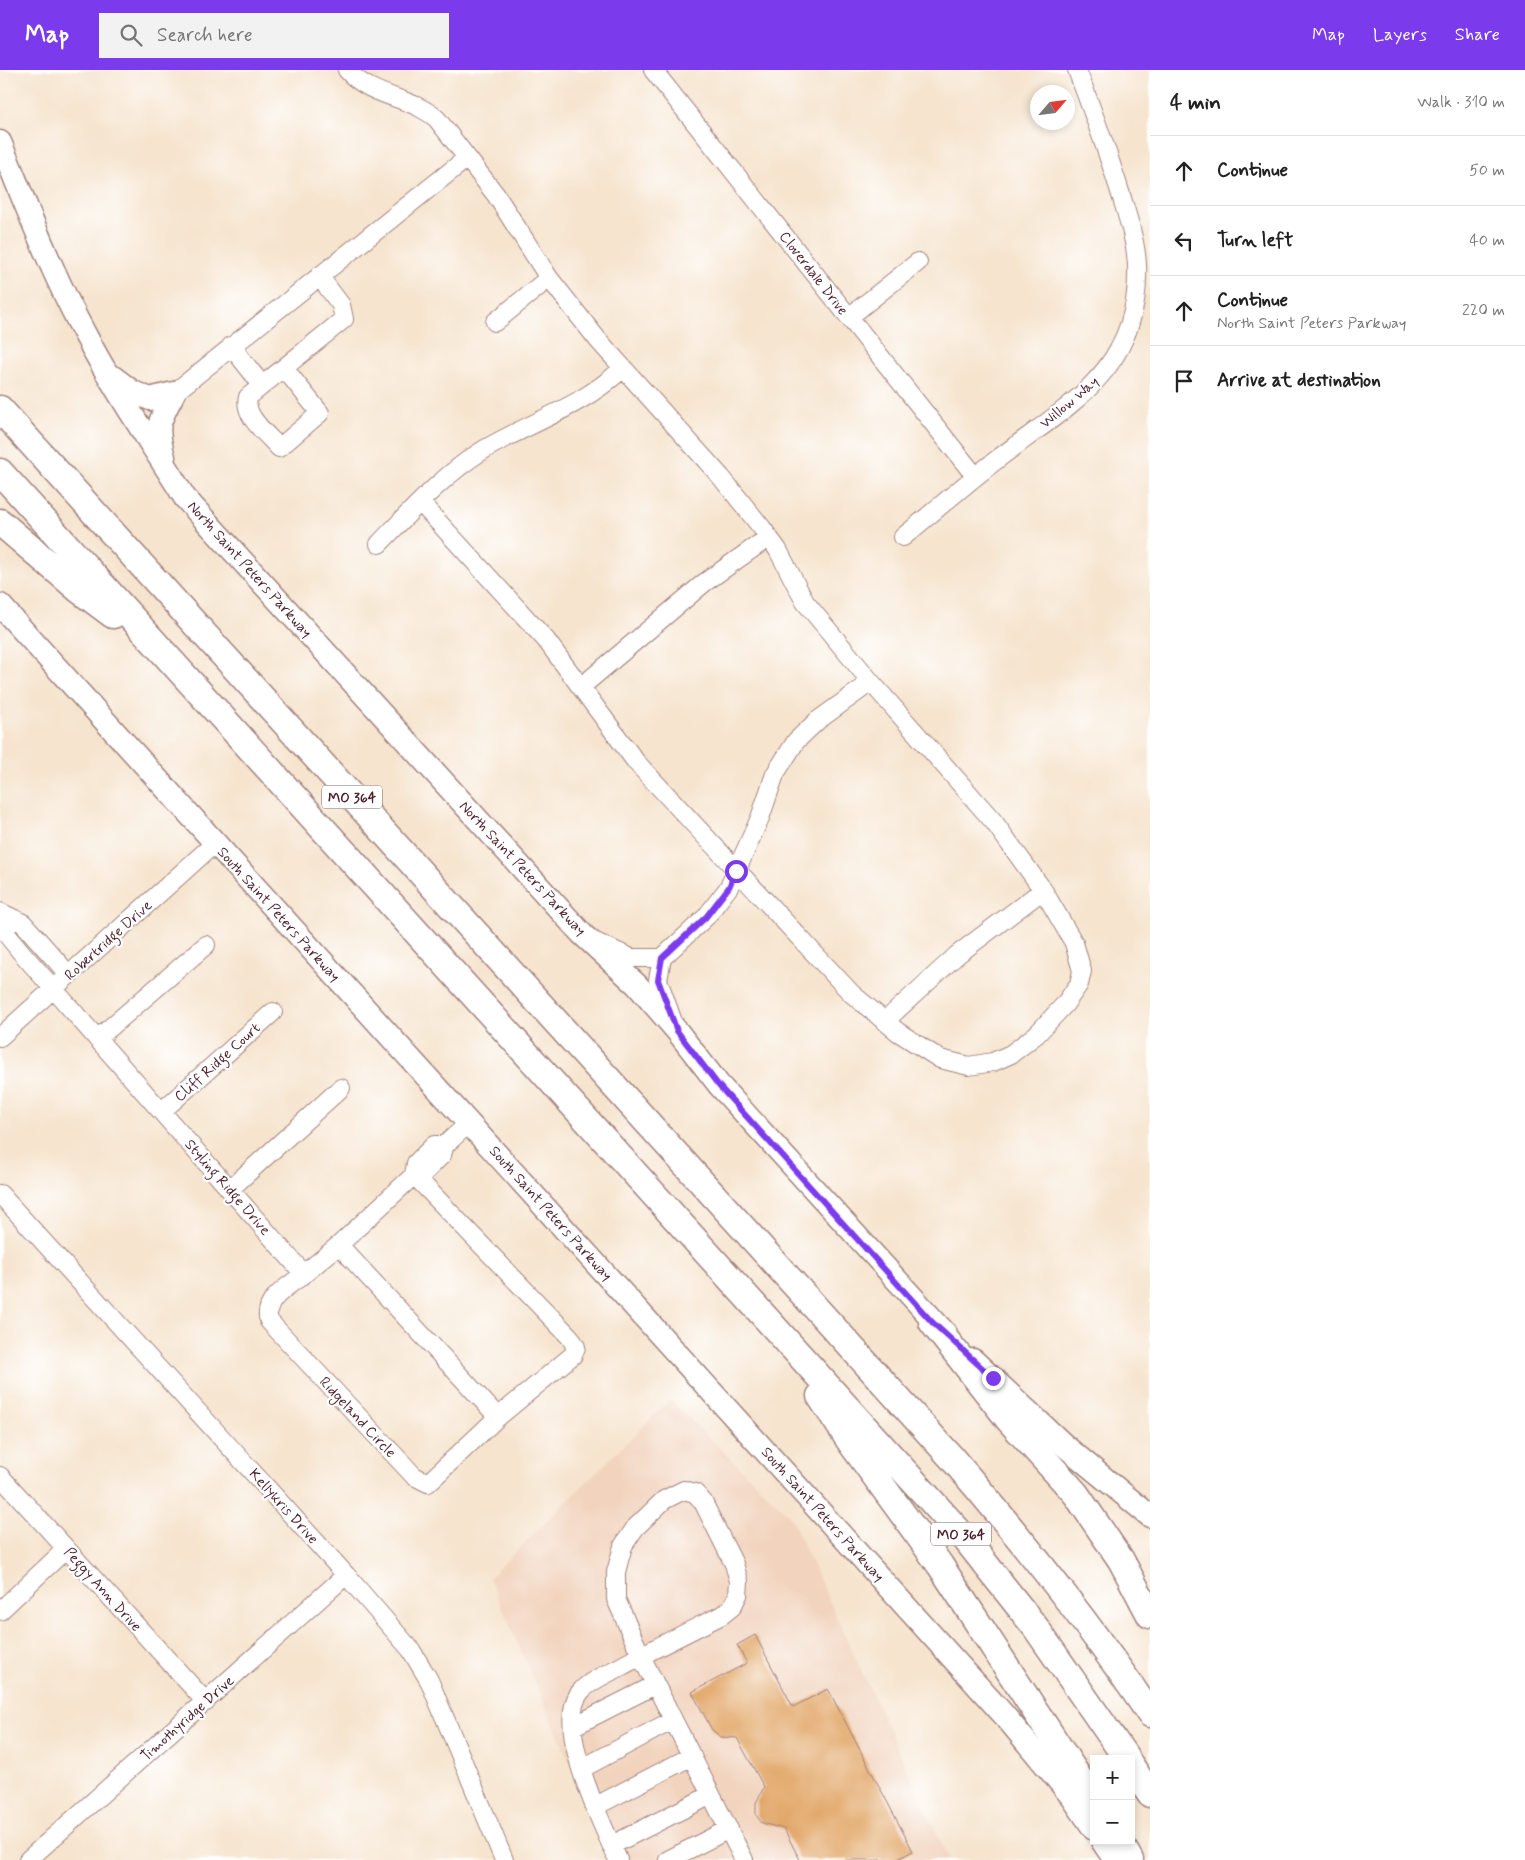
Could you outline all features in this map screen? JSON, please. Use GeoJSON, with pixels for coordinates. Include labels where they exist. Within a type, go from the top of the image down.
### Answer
{"type":"FeatureCollection","features":[{"type":"Feature","properties":{"kind":"highway","name":"MO 364"},"geometry":{"type":"LineString","coordinates":[[0,409],[950,1456],[1036,1557],[1117,1665],[1150,1714]]}},
{"type":"Feature","properties":{"kind":"highway","name":"MO 364"},"geometry":{"type":"LineString","coordinates":[[0,472],[964,1537],[1036,1628],[1124,1755]]}},
{"type":"Feature","properties":{"kind":"highway"},"geometry":{"type":"LineString","coordinates":[[0,522],[78,589],[163,653]]}},
{"type":"Feature","properties":{"kind":"highway"},"geometry":{"type":"LineString","coordinates":[[932,1322],[1009,1420],[1076,1494],[1121,1560],[1150,1615]]}},
{"type":"Feature","properties":{"kind":"highway"},"geometry":{"type":"LineString","coordinates":[[774,1327],[851,1443],[940,1565],[1093,1800]]}},
{"type":"Feature","properties":{"kind":"highway"},"geometry":{"type":"LineString","coordinates":[[1135,1772],[1150,1794]]}},
{"type":"Feature","properties":{"kind":"highway"},"geometry":{"type":"LineString","coordinates":[[1121,1845],[1130,1860]]}},
{"type":"Feature","properties":{"kind":"main road","name":"North Saint Peters Parkway"},"geometry":{"type":"LineString","coordinates":[[0,142],[62,288],[101,364],[134,420],[185,498],[582,934],[592,941],[637,985],[677,1031],[719,1086],[932,1322],[1065,1446],[1150,1516]]}},
{"type":"Feature","properties":{"kind":"main road"},"geometry":{"type":"LineString","coordinates":[[101,364],[116,380],[133,392],[150,399],[174,393]]}},
{"type":"Feature","properties":{"kind":"main road"},"geometry":{"type":"LineString","coordinates":[[167,468],[157,433],[161,418],[174,393]]}},
{"type":"Feature","properties":{"kind":"main road","name":"South Saint Peters Parkway"},"geometry":{"type":"LineString","coordinates":[[0,606],[1004,1715],[1072,1797],[1090,1823]]}},
{"type":"Feature","properties":{"kind":"main road"},"geometry":{"type":"LineString","coordinates":[[1105,1845],[1115,1860]]}},
{"type":"Feature","properties":{"kind":"street"},"geometry":{"type":"LineString","coordinates":[[348,70],[367,77],[377,93],[425,109],[437,119],[496,194],[549,278],[623,368],[721,477],[769,537],[805,602],[871,682],[994,822],[1043,890],[1074,943],[1082,971],[1078,984],[1065,1004],[1037,1034],[1012,1054],[993,1062],[969,1066],[940,1059],[886,1021],[852,994],[636,762],[546,640],[420,502]]}},
{"type":"Feature","properties":{"kind":"street","name":"Cloverdale Drive"},"geometry":{"type":"LineString","coordinates":[[653,70],[975,476]]}},
{"type":"Feature","properties":{"kind":"street","name":"Willow Way"},"geometry":{"type":"LineString","coordinates":[[903,538],[975,476],[1079,397],[1101,376],[1118,352],[1132,324],[1137,264],[1130,225],[1100,132],[1077,70]]}},
{"type":"Feature","properties":{"kind":"street"},"geometry":{"type":"LineString","coordinates":[[174,393],[468,158]]}},
{"type":"Feature","properties":{"kind":"street"},"geometry":{"type":"LineString","coordinates":[[849,317],[918,262]]}},
{"type":"Feature","properties":{"kind":"street"},"geometry":{"type":"LineString","coordinates":[[284,368],[320,413],[279,448],[249,413],[246,403],[248,397],[262,385],[344,319],[341,305],[319,276]]}},
{"type":"Feature","properties":{"kind":"street"},"geometry":{"type":"LineString","coordinates":[[495,322],[549,278]]}},
{"type":"Feature","properties":{"kind":"street"},"geometry":{"type":"LineString","coordinates":[[231,346],[262,385]]}},
{"type":"Feature","properties":{"kind":"street"},"geometry":{"type":"LineString","coordinates":[[379,544],[420,502],[470,459],[584,399],[623,368]]}},
{"type":"Feature","properties":{"kind":"street"},"geometry":{"type":"LineString","coordinates":[[581,687],[704,584],[769,537]]}},
{"type":"Feature","properties":{"kind":"street"},"geometry":{"type":"LineString","coordinates":[[677,1031],[658,980],[662,958],[706,917],[729,887],[760,818],[775,774],[796,741],[817,721],[871,682]]}},
{"type":"Feature","properties":{"kind":"street","name":"Robertridge Drive"},"geometry":{"type":"LineString","coordinates":[[0,1037],[215,843]]}},
{"type":"Feature","properties":{"kind":"street"},"geometry":{"type":"LineString","coordinates":[[886,1021],[957,955],[1043,890]]}},
{"type":"Feature","properties":{"kind":"street"},"geometry":{"type":"LineString","coordinates":[[0,913],[23,923],[69,976]]}},
{"type":"Feature","properties":{"kind":"street","name":"Styling Ridge Drive"},"geometry":{"type":"LineString","coordinates":[[0,913],[8,936],[304,1274]]}},
{"type":"Feature","properties":{"kind":"street"},"geometry":{"type":"LineString","coordinates":[[592,941],[631,958],[662,958]]}},
{"type":"Feature","properties":{"kind":"street"},"geometry":{"type":"LineString","coordinates":[[97,1039],[206,945]]}},
{"type":"Feature","properties":{"kind":"street","name":"Cliff Ridge Court"},"geometry":{"type":"LineString","coordinates":[[162,1111],[273,1012]]}},
{"type":"Feature","properties":{"kind":"street"},"geometry":{"type":"LineString","coordinates":[[230,1189],[341,1088]]}},
{"type":"Feature","properties":{"kind":"street"},"geometry":{"type":"LineString","coordinates":[[304,1274],[339,1245],[414,1176],[424,1173],[442,1155],[444,1145],[469,1122]]}},
{"type":"Feature","properties":{"kind":"street","name":"Ridgeland Circle"},"geometry":{"type":"LineString","coordinates":[[304,1274],[275,1298],[269,1306],[267,1314],[269,1321],[420,1480],[428,1483],[498,1417],[573,1355],[576,1347],[570,1337],[414,1176]]}},
{"type":"Feature","properties":{"kind":"street","name":"Kellykris Drive"},"geometry":{"type":"LineString","coordinates":[[0,1194],[346,1574],[411,1650],[429,1680],[504,1860]]}},
{"type":"Feature","properties":{"kind":"street"},"geometry":{"type":"LineString","coordinates":[[339,1245],[498,1417]]}},
{"type":"Feature","properties":{"kind":"street","name":"Peggy Ann Drive"},"geometry":{"type":"LineString","coordinates":[[0,1476],[206,1702]]}},
{"type":"Feature","properties":{"kind":"street"},"geometry":{"type":"LineString","coordinates":[[711,1795],[615,1853],[594,1807],[581,1769],[574,1726],[573,1705],[581,1691],[593,1681],[640,1656],[722,1614],[732,1607],[738,1595],[739,1581],[734,1564],[703,1502],[695,1493],[684,1490],[664,1500],[635,1528],[623,1546],[616,1572],[616,1599],[640,1656],[674,1720],[744,1860]]}},
{"type":"Feature","properties":{"kind":"street"},"geometry":{"type":"LineString","coordinates":[[0,1611],[66,1549]]}},
{"type":"Feature","properties":{"kind":"street","name":"Timothyridge Drive"},"geometry":{"type":"LineString","coordinates":[[28,1860],[206,1702],[346,1574]]}},
{"type":"Feature","properties":{"kind":"street"},"geometry":{"type":"LineString","coordinates":[[574,1726],[655,1684]]}},
{"type":"Feature","properties":{"kind":"street"},"geometry":{"type":"LineString","coordinates":[[581,1769],[674,1720]]}},
{"type":"Feature","properties":{"kind":"street"},"geometry":{"type":"LineString","coordinates":[[594,1807],[692,1756]]}},
{"type":"Feature","properties":{"kind":"street"},"geometry":{"type":"LineString","coordinates":[[668,1860],[729,1829]]}},
{"type":"Feature","properties":{"kind":"shaded area"},"geometry":{"type":"Polygon","coordinates":[[[670,1400],[790,1516],[949,1860],[613,1860],[489,1578],[670,1400]]]}},
{"type":"Feature","properties":{"kind":"building"},"geometry":{"type":"Polygon","coordinates":[[[755,1635],[793,1707],[828,1689],[913,1851],[896,1860],[800,1860],[784,1829],[762,1823],[756,1815],[756,1803],[764,1787],[737,1738],[721,1737],[712,1730],[692,1692],[747,1663],[737,1645],[755,1635]]]}},
{"type":"Feature","properties":{"kind":"route"},"geometry":{"type":"LineString","coordinates":[[736,871],[729,887],[706,917],[662,958],[658,980],[662,996],[677,1031],[719,1086],[932,1322],[993,1378]]}}]}
